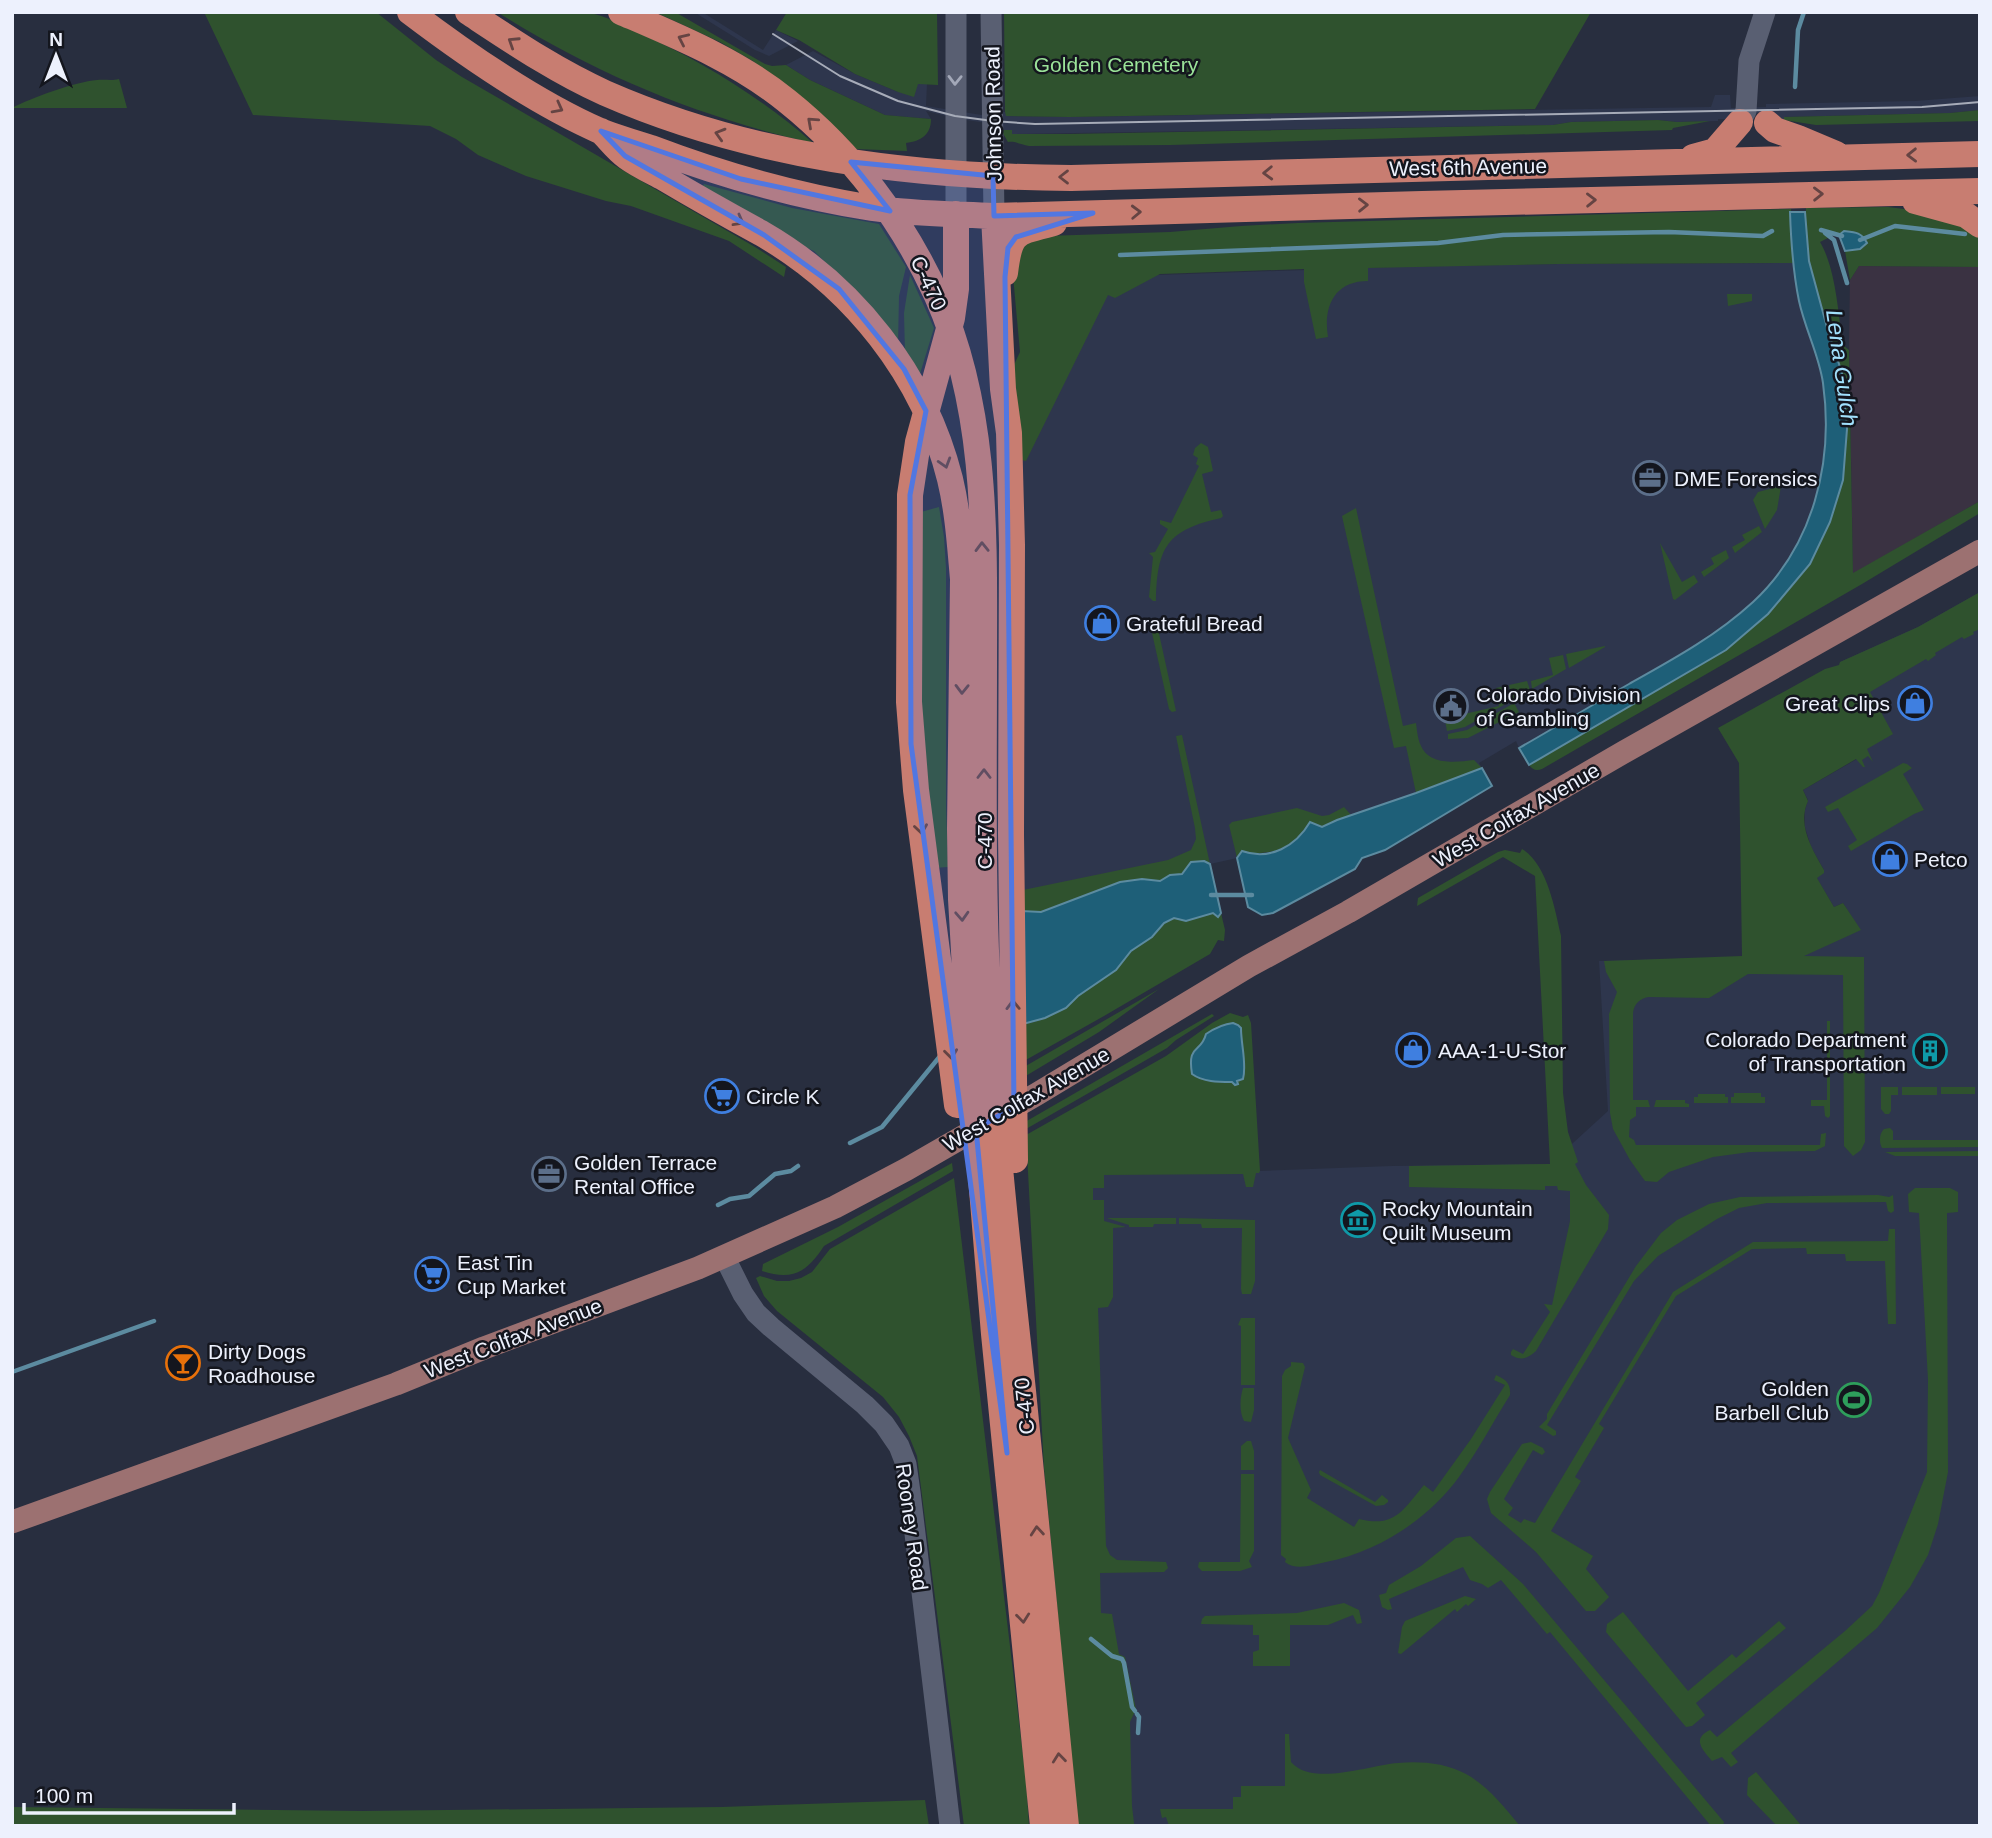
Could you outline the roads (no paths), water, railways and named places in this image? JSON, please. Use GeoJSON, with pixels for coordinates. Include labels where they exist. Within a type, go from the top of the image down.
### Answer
{"type":"FeatureCollection","features":[{"type":"Feature","properties":{"kind":"highway"},"geometry":{"type":"LineString","coordinates":[[410,12],[491,69],[601,131]]}},
{"type":"Feature","properties":{"kind":"highway","name":"West 6th Avenue"},"geometry":{"type":"LineString","coordinates":[[468,12],[519,46],[575,78],[665,117],[720,135],[840,161],[956,174],[1071,178],[1980,154]]}},
{"type":"Feature","properties":{"kind":"highway","name":"C-470"},"geometry":{"type":"LineString","coordinates":[[621,12],[724,59],[786,99],[840,149],[885,204],[908,238],[938,297],[961,359],[969,391],[981,500],[984,867],[994,1107],[1012,1245],[1016,1326],[1066,1826]]}},
{"type":"Feature","properties":{"kind":"highway"},"geometry":{"type":"LineString","coordinates":[[1677,162],[1715,151],[1740,122]]}},
{"type":"Feature","properties":{"kind":"highway"},"geometry":{"type":"LineString","coordinates":[[1767,123],[1775,130],[1844,157]]}},
{"type":"Feature","properties":{"kind":"highway","name":"West 6th Avenue"},"geometry":{"type":"LineString","coordinates":[[601,131],[708,169],[793,192],[873,208],[994,216],[1980,191]]}},
{"type":"Feature","properties":{"kind":"highway","name":"C-470"},"geometry":{"type":"LineString","coordinates":[[601,131],[625,156],[764,235],[817,272],[859,310],[904,369],[923,404],[950,479],[960,539],[963,579],[961,900],[986,1296],[1007,1453],[1043,1826]]}},
{"type":"Feature","properties":{"kind":"highway"},"geometry":{"type":"LineString","coordinates":[[1869,193],[1930,204],[1966,215],[1980,225]]}},
{"type":"Feature","properties":{"kind":"highway"},"geometry":{"type":"LineString","coordinates":[[1002,383],[1009,343],[1004,277],[1011,242],[1023,232],[1093,213]]}},
{"type":"Feature","properties":{"kind":"highway"},"geometry":{"type":"LineString","coordinates":[[956,214],[956,289],[952,318],[918,442],[912,483],[909,702],[916,790],[986,1296]]}},
{"type":"Feature","properties":{"kind":"highway"},"geometry":{"type":"LineString","coordinates":[[994,216],[1002,383],[1009,433],[1012,533],[1012,1245]]}},
{"type":"Feature","properties":{"kind":"main road"},"geometry":{"type":"LineString","coordinates":[[1951,568],[1980,537]]}},
{"type":"Feature","properties":{"kind":"main road","name":"West Colfax Avenue"},"geometry":{"type":"LineString","coordinates":[[12,1522],[396,1384],[724,1256],[835,1207],[1060,1081],[1249,966],[1372,899],[1624,752],[1980,551]]}},
{"type":"Feature","properties":{"kind":"street","name":"Johnson Road"},"geometry":{"type":"LineString","coordinates":[[956,12],[956,214]]}},
{"type":"Feature","properties":{"kind":"street","name":"Johnson Road"},"geometry":{"type":"LineString","coordinates":[[991,12],[994,216]]}},
{"type":"Feature","properties":{"kind":"street"},"geometry":{"type":"LineString","coordinates":[[1740,122],[1746,111],[1749,61],[1763,19]]}},
{"type":"Feature","properties":{"kind":"street"},"geometry":{"type":"LineString","coordinates":[[1763,19],[1761,111],[1767,123]]}},
{"type":"Feature","properties":{"kind":"street","name":"Rooney Road"},"geometry":{"type":"LineString","coordinates":[[724,1256],[756,1313],[865,1405],[884,1424],[899,1446],[910,1492],[950,1826]]}},
{"type":"Feature","properties":{"kind":"waterway"},"geometry":{"type":"LineString","coordinates":[[1795,87],[1798,30],[1804,12]]}},
{"type":"Feature","properties":{"kind":"waterway"},"geometry":{"type":"LineString","coordinates":[[1860,240],[1895,226],[1965,234]]}},
{"type":"Feature","properties":{"kind":"waterway"},"geometry":{"type":"LineString","coordinates":[[1821,230],[1842,236]]}},
{"type":"Feature","properties":{"kind":"waterway"},"geometry":{"type":"LineString","coordinates":[[1120,255],[1438,243],[1503,235],[1669,232],[1763,236],[1772,231]]}},
{"type":"Feature","properties":{"kind":"waterway"},"geometry":{"type":"LineString","coordinates":[[1825,233],[1834,240],[1847,283]]}},
{"type":"Feature","properties":{"kind":"waterway"},"geometry":{"type":"LineString","coordinates":[[1211,895],[1252,895]]}},
{"type":"Feature","properties":{"kind":"waterway"},"geometry":{"type":"LineString","coordinates":[[850,1143],[882,1127],[941,1055]]}},
{"type":"Feature","properties":{"kind":"waterway"},"geometry":{"type":"LineString","coordinates":[[718,1205],[730,1199],[749,1196],[775,1174],[791,1171],[798,1166]]}},
{"type":"Feature","properties":{"kind":"waterway"},"geometry":{"type":"LineString","coordinates":[[12,1372],[154,1321]]}},
{"type":"Feature","properties":{"kind":"waterway"},"geometry":{"type":"LineString","coordinates":[[1091,1639],[1112,1656],[1122,1659],[1135,1711]]}},
{"type":"Feature","properties":{"kind":"waterway"},"geometry":{"type":"LineString","coordinates":[[1137,1714],[1138,1733]]}},
{"type":"Feature","properties":{"kind":"tram line"},"geometry":{"type":"LineString","coordinates":[[773,34],[840,76],[898,101],[955,116],[1035,124],[1922,107],[1980,102]]}},
{"type":"Feature","properties":{"kind":"place","name":"DME Forensics"},"geometry":{"type":"Point","coordinates":[1650,478]}},
{"type":"Feature","properties":{"kind":"place","name":"Grateful Bread"},"geometry":{"type":"Point","coordinates":[1102,623]}},
{"type":"Feature","properties":{"kind":"place","name":"Great Clips"},"geometry":{"type":"Point","coordinates":[1915,703]}},
{"type":"Feature","properties":{"kind":"place","name":"Colorado Division of Gambling"},"geometry":{"type":"Point","coordinates":[1451,706]}},
{"type":"Feature","properties":{"kind":"place","name":"Petco"},"geometry":{"type":"Point","coordinates":[1890,859]}},
{"type":"Feature","properties":{"kind":"place","name":"AAA-1-U-Stor"},"geometry":{"type":"Point","coordinates":[1413,1050]}},
{"type":"Feature","properties":{"kind":"place","name":"Colorado Department of Transportation"},"geometry":{"type":"Point","coordinates":[1930,1051]}},
{"type":"Feature","properties":{"kind":"place","name":"Circle K"},"geometry":{"type":"Point","coordinates":[722,1096]}},
{"type":"Feature","properties":{"kind":"place","name":"Golden Terrace Rental Office"},"geometry":{"type":"Point","coordinates":[549,1174]}},
{"type":"Feature","properties":{"kind":"place","name":"Rocky Mountain Quilt Museum"},"geometry":{"type":"Point","coordinates":[1358,1220]}},
{"type":"Feature","properties":{"kind":"place","name":"East Tin Cup Market"},"geometry":{"type":"Point","coordinates":[432,1274]}},
{"type":"Feature","properties":{"kind":"place","name":"Dirty Dogs Roadhouse"},"geometry":{"type":"Point","coordinates":[183,1363]}},
{"type":"Feature","properties":{"kind":"place","name":"Golden Barbell Club"},"geometry":{"type":"Point","coordinates":[1854,1400]}},
{"type":"Feature","properties":{"kind":"park label","name":"Golden Cemetery"},"geometry":{"type":"Point","coordinates":[1116,64]}},
{"type":"Feature","properties":{"kind":"water label","name":"Lena Gulch"},"geometry":{"type":"Point","coordinates":[1842,368]}}]}
